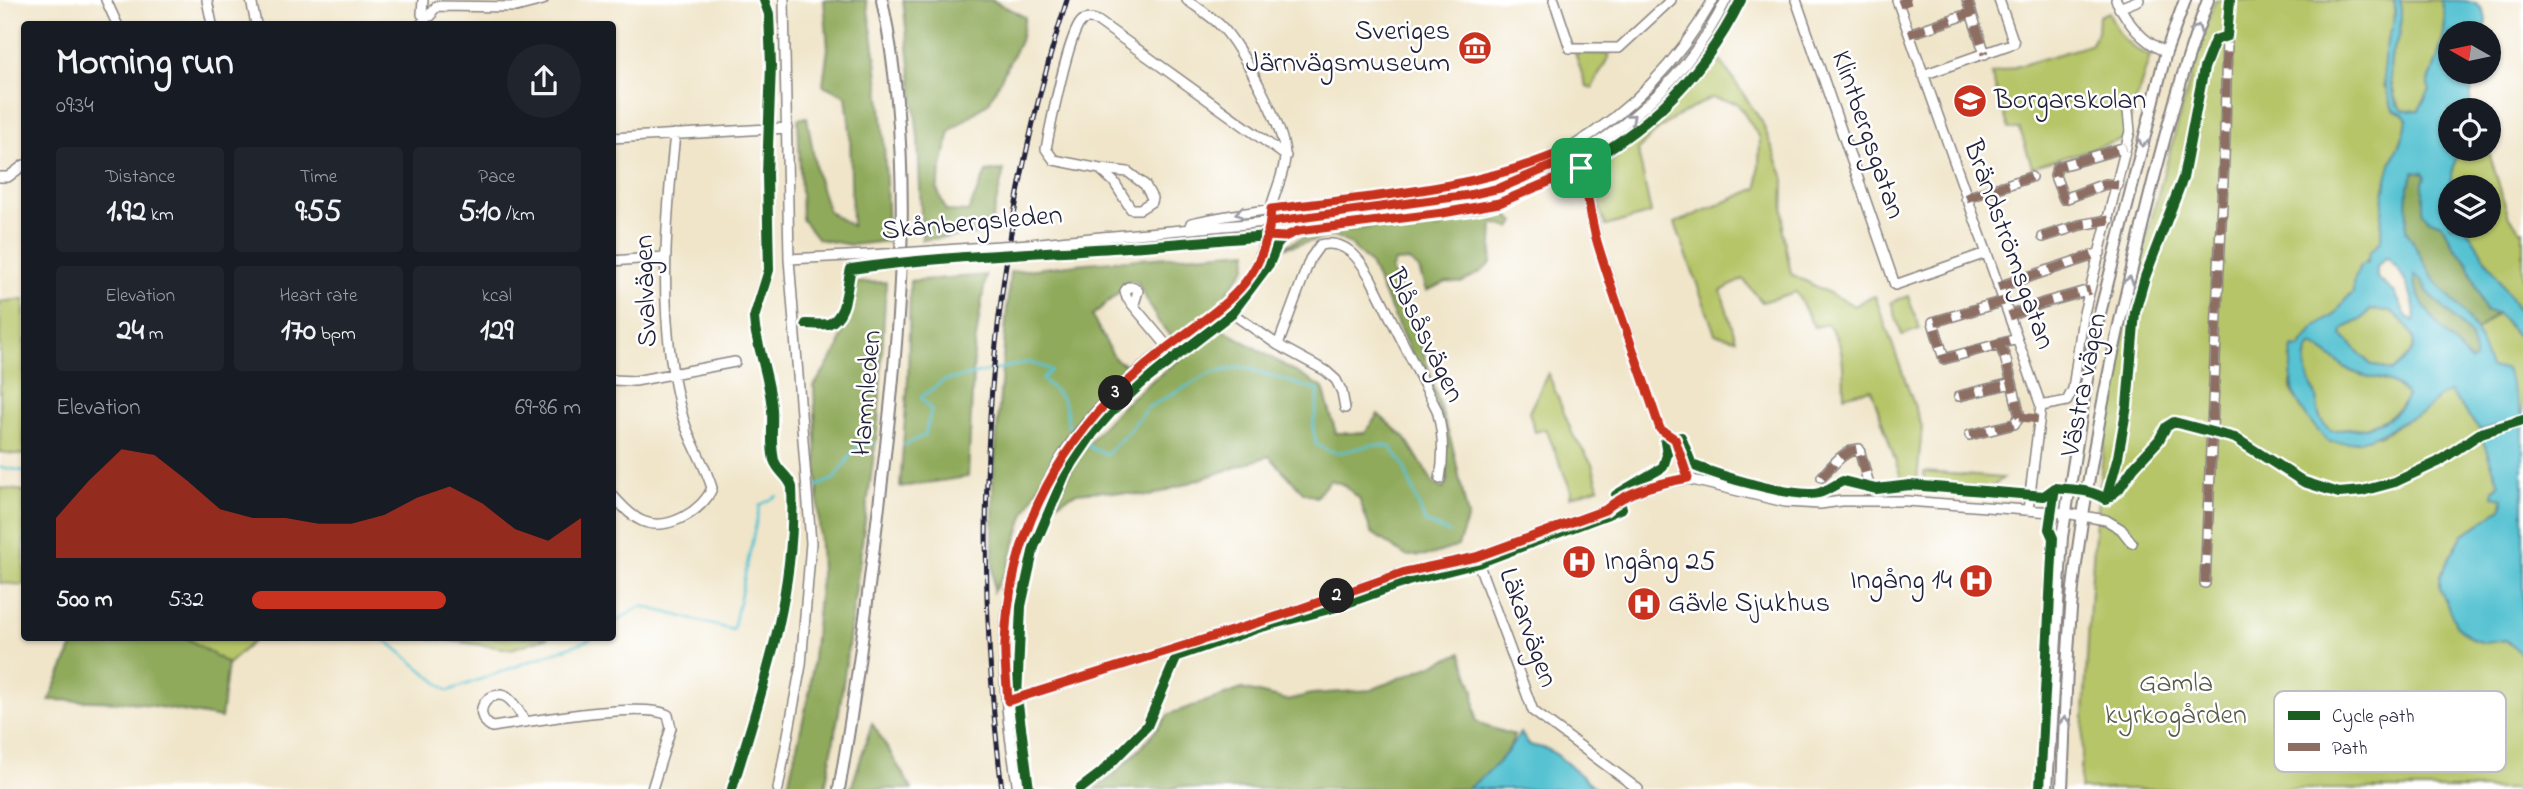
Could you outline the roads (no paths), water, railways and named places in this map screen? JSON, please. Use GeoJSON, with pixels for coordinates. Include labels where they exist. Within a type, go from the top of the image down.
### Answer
{"type":"FeatureCollection","features":[{"type":"Feature","properties":{"kind":"main road","name":"Hamnleden"},"geometry":{"type":"LineString","coordinates":[[839,789],[880,497],[898,317],[902,236],[899,127],[882,0]]}},
{"type":"Feature","properties":{"kind":"main road","name":"Västra vägen"},"geometry":{"type":"LineString","coordinates":[[2047,789],[2065,513],[2093,341],[2166,52],[2185,0]]}},
{"type":"Feature","properties":{"kind":"main road","name":"Västra vägen"},"geometry":{"type":"LineString","coordinates":[[2063,789],[2068,659],[2074,588],[2113,344],[2187,58],[2208,0]]}},
{"type":"Feature","properties":{"kind":"main road"},"geometry":{"type":"LineString","coordinates":[[2166,52],[2187,58]]}},
{"type":"Feature","properties":{"kind":"street"},"geometry":{"type":"LineString","coordinates":[[106,0],[116,21]]}},
{"type":"Feature","properties":{"kind":"street"},"geometry":{"type":"LineString","coordinates":[[207,0],[211,21]]}},
{"type":"Feature","properties":{"kind":"street"},"geometry":{"type":"LineString","coordinates":[[251,0],[255,21]]}},
{"type":"Feature","properties":{"kind":"street"},"geometry":{"type":"LineString","coordinates":[[423,0],[422,14],[431,16]]}},
{"type":"Feature","properties":{"kind":"street"},"geometry":{"type":"LineString","coordinates":[[425,21],[437,6],[476,3],[516,7],[543,0]]}},
{"type":"Feature","properties":{"kind":"street"},"geometry":{"type":"LineString","coordinates":[[778,789],[801,664],[811,542],[789,259],[784,0]]}},
{"type":"Feature","properties":{"kind":"street"},"geometry":{"type":"LineString","coordinates":[[1018,789],[1004,646],[1007,606],[1023,539],[1057,464],[1086,425],[1168,347],[1223,307],[1243,287],[1257,265],[1286,156],[1281,135],[1240,49],[1221,26],[1187,0]]}},
{"type":"Feature","properties":{"kind":"street"},"geometry":{"type":"LineString","coordinates":[[1553,0],[1570,48],[1619,48],[1671,0]]}},
{"type":"Feature","properties":{"kind":"street","name":"Skånbergsleden"},"geometry":{"type":"LineString","coordinates":[[1158,230],[1238,212],[1469,183],[1573,152],[1649,87],[1689,40],[1713,0]]}},
{"type":"Feature","properties":{"kind":"street","name":"Skånbergsleden"},"geometry":{"type":"LineString","coordinates":[[789,259],[1029,244],[1158,230],[1270,222],[1469,195],[1500,188],[1623,125],[1654,98],[1700,44],[1726,0]]}},
{"type":"Feature","properties":{"kind":"street","name":"Klintbergsgatan"},"geometry":{"type":"LineString","coordinates":[[1796,0],[1895,285],[1986,253]]}},
{"type":"Feature","properties":{"kind":"street"},"geometry":{"type":"LineString","coordinates":[[1898,2],[1910,0]]}},
{"type":"Feature","properties":{"kind":"street"},"geometry":{"type":"LineString","coordinates":[[1967,0],[1985,54]]}},
{"type":"Feature","properties":{"kind":"street"},"geometry":{"type":"LineString","coordinates":[[1923,75],[2014,43],[1999,0]]}},
{"type":"Feature","properties":{"kind":"street"},"geometry":{"type":"LineString","coordinates":[[2139,0],[2117,4],[2132,29],[2166,52]]}},
{"type":"Feature","properties":{"kind":"street","name":"Brändströmsgatan"},"geometry":{"type":"LineString","coordinates":[[1898,2],[2041,406],[2028,510]]}},
{"type":"Feature","properties":{"kind":"street"},"geometry":{"type":"LineString","coordinates":[[1909,34],[1971,13]]}},
{"type":"Feature","properties":{"kind":"street"},"geometry":{"type":"LineString","coordinates":[[1100,169],[1114,182],[1131,209],[1140,209],[1151,202],[1145,185],[1128,172],[1054,160],[1046,149],[1060,84],[1076,29],[1082,21],[1091,19],[1098,21],[1286,156]]}},
{"type":"Feature","properties":{"kind":"street"},"geometry":{"type":"LineString","coordinates":[[2206,583],[2227,36]]}},
{"type":"Feature","properties":{"kind":"street","name":"Västra vägen"},"geometry":{"type":"LineString","coordinates":[[2041,406],[2067,401],[2073,389],[2083,317],[2130,131],[2128,111]]}},
{"type":"Feature","properties":{"kind":"street"},"geometry":{"type":"LineString","coordinates":[[616,138],[787,128]]}},
{"type":"Feature","properties":{"kind":"street","name":"Svalvägen"},"geometry":{"type":"LineString","coordinates":[[616,499],[640,521],[652,524],[667,523],[682,518],[708,499],[712,488],[683,419],[674,374],[667,313],[665,257],[675,134]]}},
{"type":"Feature","properties":{"kind":"street"},"geometry":{"type":"LineString","coordinates":[[2118,185],[2105,184],[2064,199],[2055,176],[2057,167],[2126,147]]}},
{"type":"Feature","properties":{"kind":"street"},"geometry":{"type":"LineString","coordinates":[[1573,152],[1584,179],[1597,243],[1660,429],[1675,439],[1688,478]]}},
{"type":"Feature","properties":{"kind":"street"},"geometry":{"type":"LineString","coordinates":[[0,177],[8,177],[21,167]]}},
{"type":"Feature","properties":{"kind":"street"},"geometry":{"type":"LineString","coordinates":[[1966,198],[2031,177]]}},
{"type":"Feature","properties":{"kind":"street"},"geometry":{"type":"LineString","coordinates":[[2043,237],[2080,225],[2109,220]]}},
{"type":"Feature","properties":{"kind":"street","name":"Blåsåsvägen"},"geometry":{"type":"LineString","coordinates":[[1278,345],[1310,259],[1320,245],[1328,243],[1348,249],[1362,263],[1370,277],[1437,410],[1441,423],[1443,466],[1440,479]]}},
{"type":"Feature","properties":{"kind":"street"},"geometry":{"type":"LineString","coordinates":[[1998,287],[2100,253]]}},
{"type":"Feature","properties":{"kind":"street"},"geometry":{"type":"LineString","coordinates":[[616,261],[665,257]]}},
{"type":"Feature","properties":{"kind":"street"},"geometry":{"type":"LineString","coordinates":[[2009,316],[2090,290]]}},
{"type":"Feature","properties":{"kind":"street"},"geometry":{"type":"LineString","coordinates":[[2004,301],[1933,322],[1944,359],[2017,339]]}},
{"type":"Feature","properties":{"kind":"street"},"geometry":{"type":"LineString","coordinates":[[1134,304],[1168,347]]}},
{"type":"Feature","properties":{"kind":"street"},"geometry":{"type":"LineString","coordinates":[[1223,307],[1278,345],[1326,371],[1336,380],[1345,408]]}},
{"type":"Feature","properties":{"kind":"street"},"geometry":{"type":"LineString","coordinates":[[1999,345],[2006,357],[2021,418]]}},
{"type":"Feature","properties":{"kind":"street"},"geometry":{"type":"LineString","coordinates":[[616,380],[635,381],[735,362]]}},
{"type":"Feature","properties":{"kind":"street"},"geometry":{"type":"LineString","coordinates":[[1959,396],[2012,383]]}},
{"type":"Feature","properties":{"kind":"street"},"geometry":{"type":"LineString","coordinates":[[1970,435],[2014,424],[2021,418],[2039,419]]}},
{"type":"Feature","properties":{"kind":"street"},"geometry":{"type":"LineString","coordinates":[[1822,477],[1836,461],[1852,450],[1859,449],[1870,488]]}},
{"type":"Feature","properties":{"kind":"street"},"geometry":{"type":"LineString","coordinates":[[1008,701],[1282,615],[1405,572],[1476,557],[1605,510],[1617,499],[1688,478],[1785,502],[1820,504],[1842,501],[1907,501],[2065,513],[2106,520],[2121,528],[2132,542]]}},
{"type":"Feature","properties":{"kind":"street","name":"Läkarvägen"},"geometry":{"type":"LineString","coordinates":[[1476,557],[1533,710],[1638,789]]}},
{"type":"Feature","properties":{"kind":"street"},"geometry":{"type":"LineString","coordinates":[[526,722],[509,699],[503,696],[492,697],[483,705],[483,719],[492,727],[626,710],[660,711],[668,715],[671,728],[652,789]]}},
{"type":"Feature","properties":{"kind":"water"},"geometry":{"type":"Polygon","coordinates":[[[2394,0],[2401,0],[2400,33],[2393,50],[2390,75],[2398,106],[2406,111],[2419,110],[2430,90],[2429,81],[2438,55],[2438,84],[2472,84],[2471,98],[2438,98],[2438,161],[2455,161],[2452,175],[2438,175],[2438,223],[2428,219],[2423,213],[2425,177],[2423,173],[2414,172],[2408,186],[2406,230],[2434,280],[2459,307],[2476,331],[2490,368],[2506,369],[2523,418],[2480,430],[2450,392],[2438,398],[2422,413],[2371,438],[2353,442],[2329,442],[2310,421],[2297,399],[2291,376],[2293,347],[2300,348],[2313,329],[2336,314],[2353,293],[2353,283],[2360,265],[2368,262],[2369,253],[2381,240],[2385,186],[2407,119],[2393,109],[2384,77],[2385,52],[2395,12],[2394,0]],[[2386,257],[2377,267],[2377,278],[2395,293],[2406,316],[2414,321],[2411,295],[2397,269],[2386,257]],[[2414,275],[2419,296],[2426,308],[2471,362],[2475,360],[2470,335],[2414,275]],[[2370,310],[2361,320],[2344,328],[2342,335],[2370,364],[2391,371],[2410,354],[2414,340],[2412,334],[2404,322],[2391,311],[2370,310]],[[2311,345],[2307,352],[2306,370],[2319,414],[2330,430],[2374,424],[2394,414],[2401,406],[2407,396],[2396,385],[2347,369],[2311,345]]]}},
{"type":"Feature","properties":{"kind":"water"},"geometry":{"type":"Polygon","coordinates":[[[2440,0],[2476,4],[2485,14],[2486,21],[2445,21],[2440,0]]]}},
{"type":"Feature","properties":{"kind":"water"},"geometry":{"type":"Polygon","coordinates":[[[2450,238],[2473,238],[2523,317],[2523,342],[2497,313],[2485,311],[2468,263],[2450,238]]]}},
{"type":"Feature","properties":{"kind":"water"},"geometry":{"type":"Polygon","coordinates":[[[2523,423],[2522,655],[2506,640],[2484,643],[2472,639],[2456,625],[2440,589],[2440,575],[2462,536],[2502,508],[2503,498],[2493,496],[2499,484],[2483,435],[2523,423]]]}},
{"type":"Feature","properties":{"kind":"water"},"geometry":{"type":"Polygon","coordinates":[[[1520,733],[1530,745],[1547,749],[1557,755],[1597,789],[1467,789],[1497,764],[1520,733]]]}},
{"type":"Feature","properties":{"kind":"waterway"},"geometry":{"type":"LineString","coordinates":[[905,445],[925,435],[931,410],[921,397],[943,381],[1030,362],[1051,370],[1042,379],[1062,399],[1068,426],[1075,433]]}},
{"type":"Feature","properties":{"kind":"waterway"},"geometry":{"type":"LineString","coordinates":[[1080,437],[1091,448],[1107,454],[1147,408],[1211,373],[1243,367],[1319,391],[1313,427],[1316,444],[1324,449],[1344,452],[1364,446],[1390,447],[1403,464],[1425,522],[1449,533]]}},
{"type":"Feature","properties":{"kind":"waterway"},"geometry":{"type":"LineString","coordinates":[[815,487],[834,479],[858,445],[873,443]]}},
{"type":"Feature","properties":{"kind":"waterway"},"geometry":{"type":"LineString","coordinates":[[0,467],[21,470]]}},
{"type":"Feature","properties":{"kind":"waterway"},"geometry":{"type":"LineString","coordinates":[[616,622],[641,606],[733,630],[760,505],[777,496]]}},
{"type":"Feature","properties":{"kind":"waterway"},"geometry":{"type":"LineString","coordinates":[[387,641],[448,691],[586,641]]}},
{"type":"Feature","properties":{"kind":"railway"},"geometry":{"type":"LineString","coordinates":[[1002,789],[992,690],[987,590],[987,490],[992,391],[1002,291],[1018,193],[1040,96],[1067,0]]}},
{"type":"Feature","properties":{"kind":"place","name":"Sveriges Järnvägsmuseum"},"geometry":{"type":"Point","coordinates":[1475,48]}},
{"type":"Feature","properties":{"kind":"place","name":"Borgarskolan"},"geometry":{"type":"Point","coordinates":[1970,101]}},
{"type":"Feature","properties":{"kind":"place","name":"Ingång 25"},"geometry":{"type":"Point","coordinates":[1579,562]}},
{"type":"Feature","properties":{"kind":"place","name":"Ingång 14"},"geometry":{"type":"Point","coordinates":[1976,581]}},
{"type":"Feature","properties":{"kind":"place","name":"Gävle Sjukhus"},"geometry":{"type":"Point","coordinates":[1644,604]}},
{"type":"Feature","properties":{"kind":"park label","name":"Gamla kyrkogården"},"geometry":{"type":"Point","coordinates":[2176,700]}}]}
